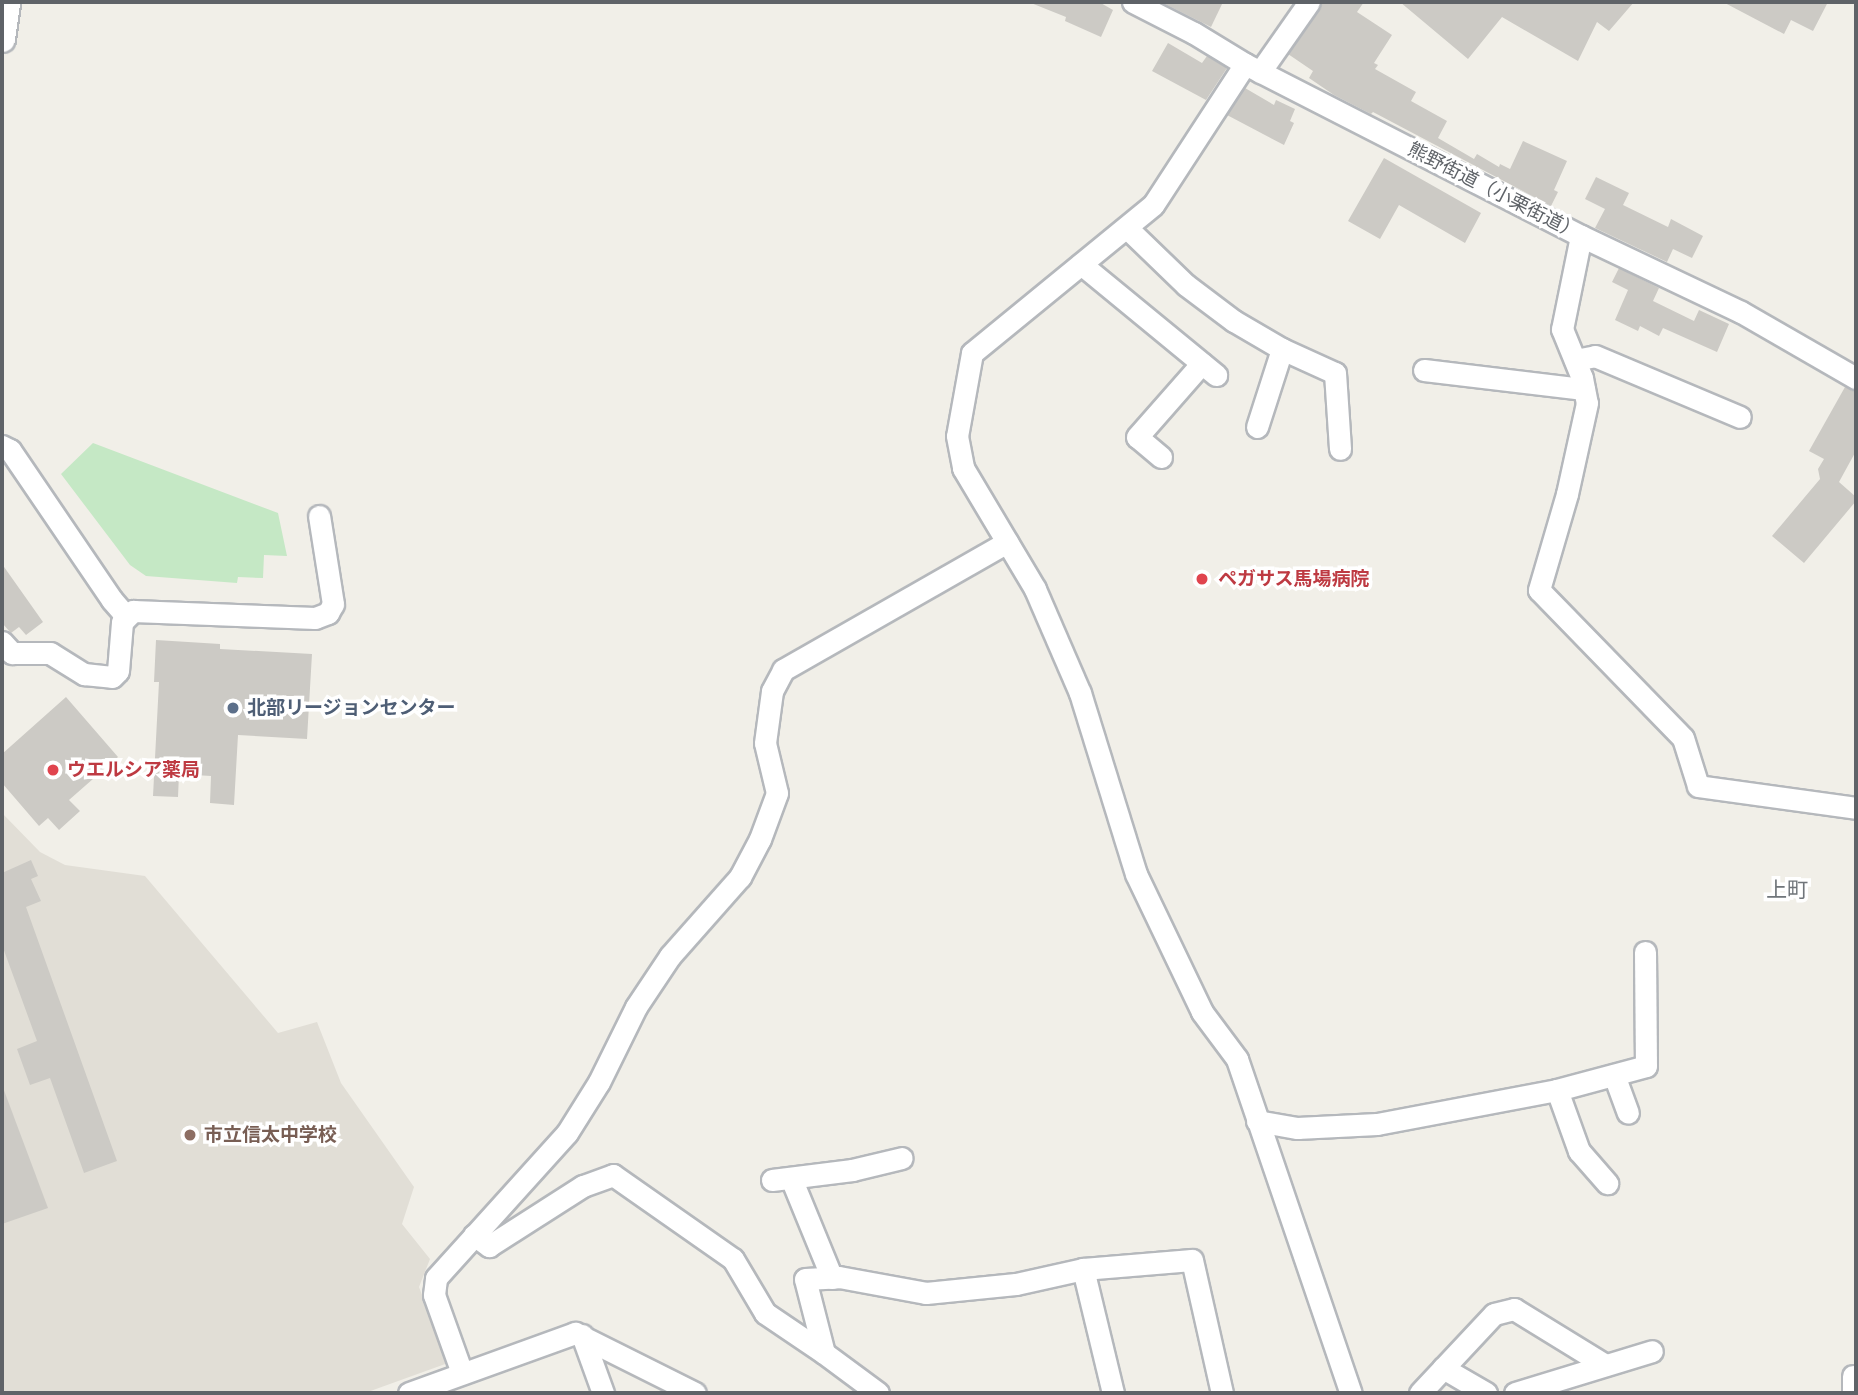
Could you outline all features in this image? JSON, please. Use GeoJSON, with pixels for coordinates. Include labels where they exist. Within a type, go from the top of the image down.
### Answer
{"type":"FeatureCollection","features":[{"type":"Feature","properties":{"kind":"street"},"geometry":{"type":"LineString","coordinates":[[2,39],[7,2]]}},
{"type":"Feature","properties":{"kind":"street","name":"熊野街道（小栗街道）"},"geometry":{"type":"LineString","coordinates":[[1133,2],[1194,33],[1252,68],[1581,236],[1741,312],[1856,377]]}},
{"type":"Feature","properties":{"kind":"street"},"geometry":{"type":"LineString","coordinates":[[1309,2],[1252,68],[1153,205],[972,353],[957,436],[964,468],[1035,589],[1080,694],[1136,874],[1202,1012],[1237,1059],[1351,1393]]}},
{"type":"Feature","properties":{"kind":"street"},"geometry":{"type":"LineString","coordinates":[[1127,228],[1186,285],[1234,321],[1282,349],[1335,373],[1340,449]]}},
{"type":"Feature","properties":{"kind":"street"},"geometry":{"type":"LineString","coordinates":[[1581,236],[1562,329],[1587,403],[1567,494],[1539,590],[1683,738],[1698,786],[1856,808]]}},
{"type":"Feature","properties":{"kind":"street"},"geometry":{"type":"LineString","coordinates":[[1081,264],[1209,369],[1137,437],[1161,457]]}},
{"type":"Feature","properties":{"kind":"street"},"geometry":{"type":"LineString","coordinates":[[1257,427],[1282,349]]}},
{"type":"Feature","properties":{"kind":"street"},"geometry":{"type":"LineString","coordinates":[[1574,360],[1595,356],[1740,417]]}},
{"type":"Feature","properties":{"kind":"street"},"geometry":{"type":"LineString","coordinates":[[1424,370],[1584,389]]}},
{"type":"Feature","properties":{"kind":"street"},"geometry":{"type":"LineString","coordinates":[[2,446],[10,450],[112,600],[126,616]]}},
{"type":"Feature","properties":{"kind":"street"},"geometry":{"type":"LineString","coordinates":[[2,642],[12,653],[50,653],[84,674],[112,677],[118,670],[120,629],[126,616],[140,610],[315,618],[328,613],[333,604],[319,516]]}},
{"type":"Feature","properties":{"kind":"street"},"geometry":{"type":"LineString","coordinates":[[450,1383],[434,1294],[436,1278],[568,1133],[598,1082],[636,1007],[670,956],[740,877],[760,839],[777,793],[765,743],[772,691],[783,670],[1007,542]]}},
{"type":"Feature","properties":{"kind":"street"},"geometry":{"type":"LineString","coordinates":[[1257,1121],[1297,1128],[1377,1124],[1557,1090],[1646,1066],[1645,952]]}},
{"type":"Feature","properties":{"kind":"street"},"geometry":{"type":"LineString","coordinates":[[1615,1075],[1628,1113]]}},
{"type":"Feature","properties":{"kind":"street"},"geometry":{"type":"LineString","coordinates":[[1557,1090],[1579,1151],[1607,1184]]}},
{"type":"Feature","properties":{"kind":"street"},"geometry":{"type":"LineString","coordinates":[[832,1278],[781,1179],[852,1170],[902,1158]]}},
{"type":"Feature","properties":{"kind":"street"},"geometry":{"type":"LineString","coordinates":[[474,1235],[489,1246],[583,1186],[613,1175],[733,1259],[765,1313],[878,1393]]}},
{"type":"Feature","properties":{"kind":"street"},"geometry":{"type":"LineString","coordinates":[[824,1353],[805,1279],[832,1278],[926,1293],[1016,1284],[1083,1269],[1192,1260],[1222,1393]]}},
{"type":"Feature","properties":{"kind":"street"},"geometry":{"type":"LineString","coordinates":[[1083,1269],[1113,1393]]}},
{"type":"Feature","properties":{"kind":"street"},"geometry":{"type":"LineString","coordinates":[[1420,1393],[1494,1314],[1514,1309],[1605,1365]]}},
{"type":"Feature","properties":{"kind":"street"},"geometry":{"type":"LineString","coordinates":[[409,1393],[450,1383],[575,1333],[695,1393]]}},
{"type":"Feature","properties":{"kind":"street"},"geometry":{"type":"LineString","coordinates":[[582,1335],[603,1393]]}},
{"type":"Feature","properties":{"kind":"street"},"geometry":{"type":"LineString","coordinates":[[1515,1393],[1652,1351]]}},
{"type":"Feature","properties":{"kind":"street"},"geometry":{"type":"LineString","coordinates":[[1443,1368],[1486,1393]]}},
{"type":"Feature","properties":{"kind":"shaded area","name":"市立信太中学校"},"geometry":{"type":"Polygon","coordinates":[[[2,813],[40,852],[65,865],[145,876],[278,1033],[317,1022],[341,1083],[414,1187],[402,1224],[430,1259],[419,1287],[448,1363],[365,1393],[2,1393],[2,813]]]}},
{"type":"Feature","properties":{"kind":"green space"},"geometry":{"type":"Polygon","coordinates":[[[93,443],[278,513],[287,556],[264,555],[263,578],[238,577],[237,583],[146,576],[130,565],[61,474],[93,443]]]}},
{"type":"Feature","properties":{"kind":"building"},"geometry":{"type":"Polygon","coordinates":[[[1099,2],[1113,10],[1101,37],[1065,21],[1066,17],[1031,3],[1099,2]]]}},
{"type":"Feature","properties":{"kind":"building"},"geometry":{"type":"Polygon","coordinates":[[[1161,2],[1223,2],[1211,27],[1161,2]]]}},
{"type":"Feature","properties":{"kind":"building"},"geometry":{"type":"Polygon","coordinates":[[[1322,2],[1364,2],[1357,12],[1392,35],[1374,63],[1378,65],[1375,69],[1416,92],[1411,101],[1447,121],[1438,138],[1474,159],[1477,154],[1499,167],[1500,164],[1510,169],[1523,141],[1567,161],[1554,190],[1558,192],[1551,206],[1373,112],[1371,114],[1334,95],[1309,78],[1313,71],[1288,54],[1322,2]]]}},
{"type":"Feature","properties":{"kind":"building"},"geometry":{"type":"Polygon","coordinates":[[[1400,2],[1634,2],[1609,31],[1597,22],[1578,61],[1502,17],[1468,59],[1400,2]]]}},
{"type":"Feature","properties":{"kind":"building"},"geometry":{"type":"Polygon","coordinates":[[[1723,2],[1828,2],[1813,31],[1791,20],[1784,34],[1723,2]]]}},
{"type":"Feature","properties":{"kind":"building"},"geometry":{"type":"Polygon","coordinates":[[[1168,43],[1202,63],[1207,56],[1227,68],[1206,100],[1152,71],[1168,43]]]}},
{"type":"Feature","properties":{"kind":"building"},"geometry":{"type":"Polygon","coordinates":[[[1245,88],[1274,105],[1276,100],[1295,109],[1290,121],[1294,123],[1284,145],[1227,115],[1245,88]]]}},
{"type":"Feature","properties":{"kind":"building"},"geometry":{"type":"Polygon","coordinates":[[[1384,158],[1481,213],[1465,243],[1399,205],[1380,239],[1348,221],[1384,158]]]}},
{"type":"Feature","properties":{"kind":"building"},"geometry":{"type":"Polygon","coordinates":[[[1596,177],[1629,193],[1623,205],[1668,227],[1671,219],[1703,236],[1692,258],[1673,249],[1667,262],[1595,228],[1605,209],[1585,199],[1596,177]]]}},
{"type":"Feature","properties":{"kind":"building"},"geometry":{"type":"Polygon","coordinates":[[[1619,268],[1659,288],[1653,301],[1694,321],[1699,310],[1729,324],[1717,352],[1663,328],[1659,336],[1640,326],[1638,331],[1615,320],[1628,290],[1612,282],[1619,268]]]}},
{"type":"Feature","properties":{"kind":"building"},"geometry":{"type":"Polygon","coordinates":[[[1845,387],[1856,391],[1856,451],[1839,482],[1856,497],[1856,501],[1804,563],[1772,536],[1820,479],[1818,469],[1824,459],[1809,451],[1845,387]]]}},
{"type":"Feature","properties":{"kind":"building"},"geometry":{"type":"Polygon","coordinates":[[[2,564],[43,622],[26,635],[19,627],[11,633],[2,623],[2,564]]]}},
{"type":"Feature","properties":{"kind":"building","name":"北部リージョンセンター"},"geometry":{"type":"Polygon","coordinates":[[[156,640],[220,644],[220,649],[312,654],[307,739],[238,735],[234,805],[210,803],[211,776],[179,774],[178,797],[153,796],[159,682],[154,682],[156,640]]]}},
{"type":"Feature","properties":{"kind":"building","name":"ウエルシア薬局"},"geometry":{"type":"Polygon","coordinates":[[[66,697],[118,757],[69,800],[80,811],[59,830],[48,818],[39,826],[2,783],[2,754],[66,697]]]}},
{"type":"Feature","properties":{"kind":"building"},"geometry":{"type":"Polygon","coordinates":[[[31,860],[38,876],[31,879],[41,901],[26,907],[117,1161],[84,1173],[50,1078],[30,1085],[17,1049],[37,1041],[2,945],[2,873],[31,860]]]}},
{"type":"Feature","properties":{"kind":"building"},"geometry":{"type":"Polygon","coordinates":[[[2,1085],[48,1208],[2,1224],[2,1085]]]}},
{"type":"Feature","properties":{"kind":"place","name":"ペガサス馬場病院"},"geometry":{"type":"Point","coordinates":[1202,579]}},
{"type":"Feature","properties":{"kind":"place","name":"北部リージョンセンター"},"geometry":{"type":"Point","coordinates":[233,708]}},
{"type":"Feature","properties":{"kind":"place","name":"ウエルシア薬局"},"geometry":{"type":"Point","coordinates":[53,770]}},
{"type":"Feature","properties":{"kind":"place","name":"市立信太中学校"},"geometry":{"type":"Point","coordinates":[190,1135]}},
{"type":"Feature","properties":{"kind":"district","name":"上町"},"geometry":{"type":"Point","coordinates":[1787,890]}}]}
